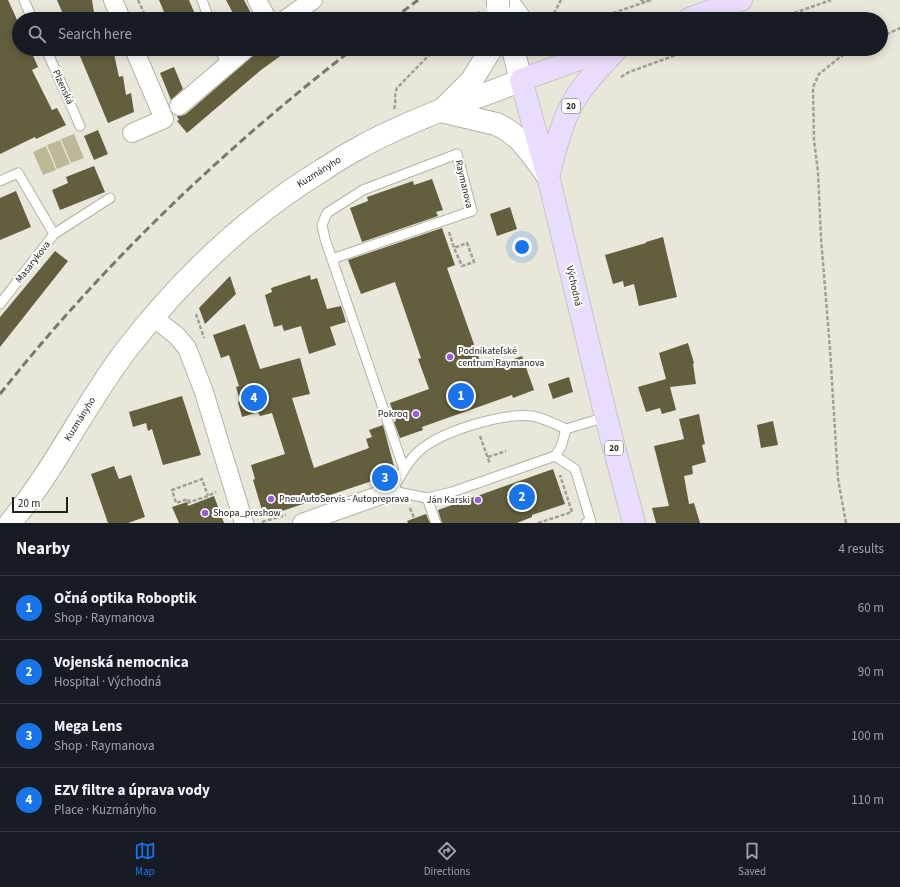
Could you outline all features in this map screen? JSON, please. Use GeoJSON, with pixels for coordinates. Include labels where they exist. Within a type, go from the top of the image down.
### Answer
{"type":"FeatureCollection","features":[{"type":"Feature","properties":{"kind":"main road"},"geometry":{"type":"LineString","coordinates":[[708,12],[741,0]]}},
{"type":"Feature","properties":{"kind":"main road"},"geometry":{"type":"LineString","coordinates":[[521,80],[587,56]]}},
{"type":"Feature","properties":{"kind":"main road","name":"20"},"geometry":{"type":"LineString","coordinates":[[548,176],[565,118],[570,108],[592,76],[610,56]]}},
{"type":"Feature","properties":{"kind":"main road","name":"Východná"},"geometry":{"type":"LineString","coordinates":[[521,80],[548,176],[606,417],[634,523]]}},
{"type":"Feature","properties":{"kind":"street"},"geometry":{"type":"LineString","coordinates":[[113,0],[118,12]]}},
{"type":"Feature","properties":{"kind":"street"},"geometry":{"type":"LineString","coordinates":[[257,0],[263,12]]}},
{"type":"Feature","properties":{"kind":"street"},"geometry":{"type":"LineString","coordinates":[[296,12],[313,0]]}},
{"type":"Feature","properties":{"kind":"street"},"geometry":{"type":"LineString","coordinates":[[132,133],[164,118],[137,56]]}},
{"type":"Feature","properties":{"kind":"street"},"geometry":{"type":"LineString","coordinates":[[441,111],[472,80],[487,56]]}},
{"type":"Feature","properties":{"kind":"street","name":"Východná"},"geometry":{"type":"LineString","coordinates":[[515,56],[521,80]]}},
{"type":"Feature","properties":{"kind":"street"},"geometry":{"type":"LineString","coordinates":[[179,106],[223,57]]}},
{"type":"Feature","properties":{"kind":"street","name":"Kuzmányho"},"geometry":{"type":"LineString","coordinates":[[10,523],[21,510],[47,472],[93,399],[126,351],[153,317],[194,272],[241,228],[297,186],[356,149],[409,124],[499,90],[521,80]]}},
{"type":"Feature","properties":{"kind":"street"},"geometry":{"type":"LineString","coordinates":[[441,111],[496,124],[505,128],[519,138],[548,176]]}},
{"type":"Feature","properties":{"kind":"street"},"geometry":{"type":"LineString","coordinates":[[153,317],[177,336],[187,348],[204,392],[244,523]]}},
{"type":"Feature","properties":{"kind":"street"},"geometry":{"type":"LineString","coordinates":[[302,523],[392,491]]}},
{"type":"Feature","properties":{"kind":"lane"},"geometry":{"type":"LineString","coordinates":[[24,0],[29,12]]}},
{"type":"Feature","properties":{"kind":"lane"},"geometry":{"type":"LineString","coordinates":[[202,0],[206,12]]}},
{"type":"Feature","properties":{"kind":"lane","name":"Plzenská"},"geometry":{"type":"LineString","coordinates":[[49,56],[80,126]]}},
{"type":"Feature","properties":{"kind":"lane","name":"Raymanova"},"geometry":{"type":"LineString","coordinates":[[332,259],[472,211],[457,154],[363,190],[327,213],[322,225],[332,259],[404,470]]}},
{"type":"Feature","properties":{"kind":"lane","name":"Masarykova"},"geometry":{"type":"LineString","coordinates":[[0,181],[18,173],[54,234],[0,304]]}},
{"type":"Feature","properties":{"kind":"lane"},"geometry":{"type":"LineString","coordinates":[[54,234],[110,198]]}},
{"type":"Feature","properties":{"kind":"lane"},"geometry":{"type":"LineString","coordinates":[[566,429],[561,447],[555,456],[452,492],[427,498],[392,491],[415,454],[428,444],[444,436],[476,424],[507,416],[532,416],[566,429],[606,417]]}},
{"type":"Feature","properties":{"kind":"lane"},"geometry":{"type":"LineString","coordinates":[[555,456],[575,469],[591,522],[586,523]]}},
{"type":"Feature","properties":{"kind":"lane"},"geometry":{"type":"LineString","coordinates":[[427,498],[436,523]]}},
{"type":"Feature","properties":{"kind":"path"},"geometry":{"type":"LineString","coordinates":[[138,0],[143,12]]}},
{"type":"Feature","properties":{"kind":"path"},"geometry":{"type":"LineString","coordinates":[[555,12],[561,0]]}},
{"type":"Feature","properties":{"kind":"path"},"geometry":{"type":"LineString","coordinates":[[634,0],[636,5]]}},
{"type":"Feature","properties":{"kind":"path"},"geometry":{"type":"LineString","coordinates":[[640,0],[649,0]]}},
{"type":"Feature","properties":{"kind":"path"},"geometry":{"type":"LineString","coordinates":[[616,12],[649,0]]}},
{"type":"Feature","properties":{"kind":"path"},"geometry":{"type":"LineString","coordinates":[[797,12],[831,0]]}},
{"type":"Feature","properties":{"kind":"path"},"geometry":{"type":"LineString","coordinates":[[489,12],[502,8]]}},
{"type":"Feature","properties":{"kind":"path"},"geometry":{"type":"LineString","coordinates":[[888,34],[900,28]]}},
{"type":"Feature","properties":{"kind":"path"},"geometry":{"type":"LineString","coordinates":[[395,104],[394,95],[397,88],[428,56]]}},
{"type":"Feature","properties":{"kind":"path"},"geometry":{"type":"LineString","coordinates":[[616,80],[629,72],[674,56]]}},
{"type":"Feature","properties":{"kind":"path"},"geometry":{"type":"LineString","coordinates":[[842,56],[819,74],[813,87],[814,140],[818,172],[821,238],[830,341],[838,480],[846,523]]}},
{"type":"Feature","properties":{"kind":"path"},"geometry":{"type":"LineString","coordinates":[[446,220],[454,248],[462,266],[474,262],[467,243],[454,248]]}},
{"type":"Feature","properties":{"kind":"path"},"geometry":{"type":"LineString","coordinates":[[476,424],[495,476]]}},
{"type":"Feature","properties":{"kind":"path"},"geometry":{"type":"LineString","coordinates":[[488,457],[506,451]]}},
{"type":"Feature","properties":{"kind":"path"},"geometry":{"type":"LineString","coordinates":[[538,523],[572,512],[557,468]]}},
{"type":"Feature","properties":{"kind":"path"},"geometry":{"type":"LineString","coordinates":[[208,496],[202,479],[172,490],[176,503],[188,499],[188,503],[208,496],[217,492]]}},
{"type":"Feature","properties":{"kind":"path"},"geometry":{"type":"LineString","coordinates":[[409,504],[414,518]]}},
{"type":"Feature","properties":{"kind":"shaded area"},"geometry":{"type":"Polygon","coordinates":[[[74,134],[84,158],[71,163],[61,139],[74,134]]]}},
{"type":"Feature","properties":{"kind":"shaded area"},"geometry":{"type":"Polygon","coordinates":[[[60,140],[70,164],[57,169],[47,145],[60,140]]]}},
{"type":"Feature","properties":{"kind":"shaded area"},"geometry":{"type":"Polygon","coordinates":[[[46,146],[56,170],[43,175],[33,152],[46,146]]]}},
{"type":"Feature","properties":{"kind":"building"},"geometry":{"type":"Polygon","coordinates":[[[0,0],[8,0],[14,12],[12,12],[12,56],[33,56],[38,67],[32,70],[52,110],[57,108],[66,125],[36,139],[35,137],[0,154],[0,0]]]}},
{"type":"Feature","properties":{"kind":"building"},"geometry":{"type":"Polygon","coordinates":[[[57,0],[92,0],[94,12],[62,12],[57,0]]]}},
{"type":"Feature","properties":{"kind":"building"},"geometry":{"type":"Polygon","coordinates":[[[159,0],[189,0],[194,12],[164,12],[159,0]]]}},
{"type":"Feature","properties":{"kind":"building"},"geometry":{"type":"Polygon","coordinates":[[[226,0],[244,0],[250,12],[232,12],[226,0]]]}},
{"type":"Feature","properties":{"kind":"building"},"geometry":{"type":"Polygon","coordinates":[[[80,56],[114,56],[119,77],[123,76],[126,95],[131,93],[134,112],[108,123],[80,56]]]}},
{"type":"Feature","properties":{"kind":"building"},"geometry":{"type":"Polygon","coordinates":[[[253,56],[280,56],[261,70],[187,133],[177,121],[179,120],[177,116],[186,114],[253,56]]]}},
{"type":"Feature","properties":{"kind":"building"},"geometry":{"type":"Polygon","coordinates":[[[174,67],[183,89],[171,100],[160,73],[174,67]]]}},
{"type":"Feature","properties":{"kind":"building"},"geometry":{"type":"Polygon","coordinates":[[[98,130],[108,154],[94,160],[84,136],[98,130]]]}},
{"type":"Feature","properties":{"kind":"building"},"geometry":{"type":"Polygon","coordinates":[[[94,166],[105,192],[60,210],[52,190],[68,183],[66,177],[94,166]]]}},
{"type":"Feature","properties":{"kind":"building"},"geometry":{"type":"Polygon","coordinates":[[[432,179],[443,210],[436,212],[438,216],[362,242],[350,208],[368,201],[367,197],[413,181],[414,185],[432,179]]]}},
{"type":"Feature","properties":{"kind":"building"},"geometry":{"type":"Polygon","coordinates":[[[16,191],[31,227],[0,240],[0,198],[16,191]]]}},
{"type":"Feature","properties":{"kind":"building"},"geometry":{"type":"Polygon","coordinates":[[[510,207],[517,229],[497,236],[490,214],[510,207]]]}},
{"type":"Feature","properties":{"kind":"building","name":"Podnikateľské centrum Raymanova"},"geometry":{"type":"Polygon","coordinates":[[[442,228],[455,265],[447,268],[481,364],[499,357],[501,364],[522,356],[534,390],[513,398],[512,395],[422,427],[423,430],[400,438],[394,422],[396,421],[390,403],[429,389],[418,359],[421,358],[395,282],[361,294],[348,260],[442,228]]]}},
{"type":"Feature","properties":{"kind":"building"},"geometry":{"type":"Polygon","coordinates":[[[663,237],[677,297],[639,306],[634,284],[624,287],[623,281],[613,284],[605,255],[663,237]]]}},
{"type":"Feature","properties":{"kind":"building"},"geometry":{"type":"Polygon","coordinates":[[[55,251],[68,261],[0,347],[0,317],[55,251]]]}},
{"type":"Feature","properties":{"kind":"building"},"geometry":{"type":"Polygon","coordinates":[[[310,275],[311,280],[317,278],[327,309],[341,306],[346,322],[330,327],[336,345],[309,354],[301,326],[284,331],[282,325],[274,327],[265,295],[272,292],[271,288],[310,275]]]}},
{"type":"Feature","properties":{"kind":"building"},"geometry":{"type":"Polygon","coordinates":[[[230,276],[236,294],[205,324],[199,308],[230,276]]]}},
{"type":"Feature","properties":{"kind":"building"},"geometry":{"type":"Polygon","coordinates":[[[245,324],[260,369],[300,358],[310,394],[292,398],[314,468],[369,448],[366,439],[372,437],[369,430],[383,425],[395,470],[391,481],[380,484],[378,479],[264,517],[253,480],[255,479],[251,465],[285,454],[272,413],[260,416],[258,412],[242,417],[236,387],[239,386],[229,355],[221,358],[213,335],[245,324]]]}},
{"type":"Feature","properties":{"kind":"building"},"geometry":{"type":"Polygon","coordinates":[[[688,343],[694,363],[696,384],[670,387],[676,410],[662,414],[660,408],[646,412],[638,387],[666,379],[659,353],[688,343]]]}},
{"type":"Feature","properties":{"kind":"building"},"geometry":{"type":"Polygon","coordinates":[[[569,377],[573,392],[553,399],[548,384],[569,377]]]}},
{"type":"Feature","properties":{"kind":"building"},"geometry":{"type":"Polygon","coordinates":[[[182,396],[201,455],[163,465],[152,429],[148,431],[146,423],[133,427],[129,412],[182,396]]]}},
{"type":"Feature","properties":{"kind":"building"},"geometry":{"type":"Polygon","coordinates":[[[699,414],[705,444],[702,445],[706,462],[692,466],[693,474],[684,476],[689,504],[694,503],[700,523],[656,523],[652,508],[669,506],[654,446],[684,439],[679,419],[699,414]]]}},
{"type":"Feature","properties":{"kind":"building"},"geometry":{"type":"Polygon","coordinates":[[[773,421],[778,445],[761,448],[757,425],[773,421]]]}},
{"type":"Feature","properties":{"kind":"building"},"geometry":{"type":"Polygon","coordinates":[[[114,466],[119,479],[131,475],[145,517],[128,523],[108,523],[91,474],[114,466]]]}},
{"type":"Feature","properties":{"kind":"building"},"geometry":{"type":"Polygon","coordinates":[[[553,469],[565,504],[532,515],[532,517],[517,523],[442,523],[438,510],[553,469]]]}},
{"type":"Feature","properties":{"kind":"building"},"geometry":{"type":"Polygon","coordinates":[[[214,496],[224,523],[179,523],[172,507],[187,502],[188,506],[214,496]]]}},
{"type":"Feature","properties":{"kind":"building"},"geometry":{"type":"Polygon","coordinates":[[[426,514],[430,523],[408,523],[407,521],[426,514]]]}},
{"type":"Feature","properties":{"kind":"railway"},"geometry":{"type":"LineString","coordinates":[[402,12],[418,0]]}},
{"type":"Feature","properties":{"kind":"railway"},"geometry":{"type":"LineString","coordinates":[[0,394],[39,346],[122,254],[211,168],[304,87],[344,56]]}},
{"type":"Feature","properties":{"kind":"place","name":"Podnikateľské centrum Raymanova"},"geometry":{"type":"Point","coordinates":[450,357]}},
{"type":"Feature","properties":{"kind":"place","name":"Očná optika Roboptik"},"geometry":{"type":"Point","coordinates":[461,396]}},
{"type":"Feature","properties":{"kind":"place","name":"EZV filtre a úprava vody"},"geometry":{"type":"Point","coordinates":[254,398]}},
{"type":"Feature","properties":{"kind":"place","name":"Pokroq"},"geometry":{"type":"Point","coordinates":[416,414]}},
{"type":"Feature","properties":{"kind":"place","name":"Mega Lens"},"geometry":{"type":"Point","coordinates":[385,478]}},
{"type":"Feature","properties":{"kind":"place","name":"Vojenská nemocnica"},"geometry":{"type":"Point","coordinates":[522,497]}},
{"type":"Feature","properties":{"kind":"place","name":"PneuAutoServis - Autopreprava"},"geometry":{"type":"Point","coordinates":[271,499]}},
{"type":"Feature","properties":{"kind":"place","name":"Ján Karski"},"geometry":{"type":"Point","coordinates":[478,500]}},
{"type":"Feature","properties":{"kind":"place","name":"Shopa_preshow"},"geometry":{"type":"Point","coordinates":[205,513]}}]}
